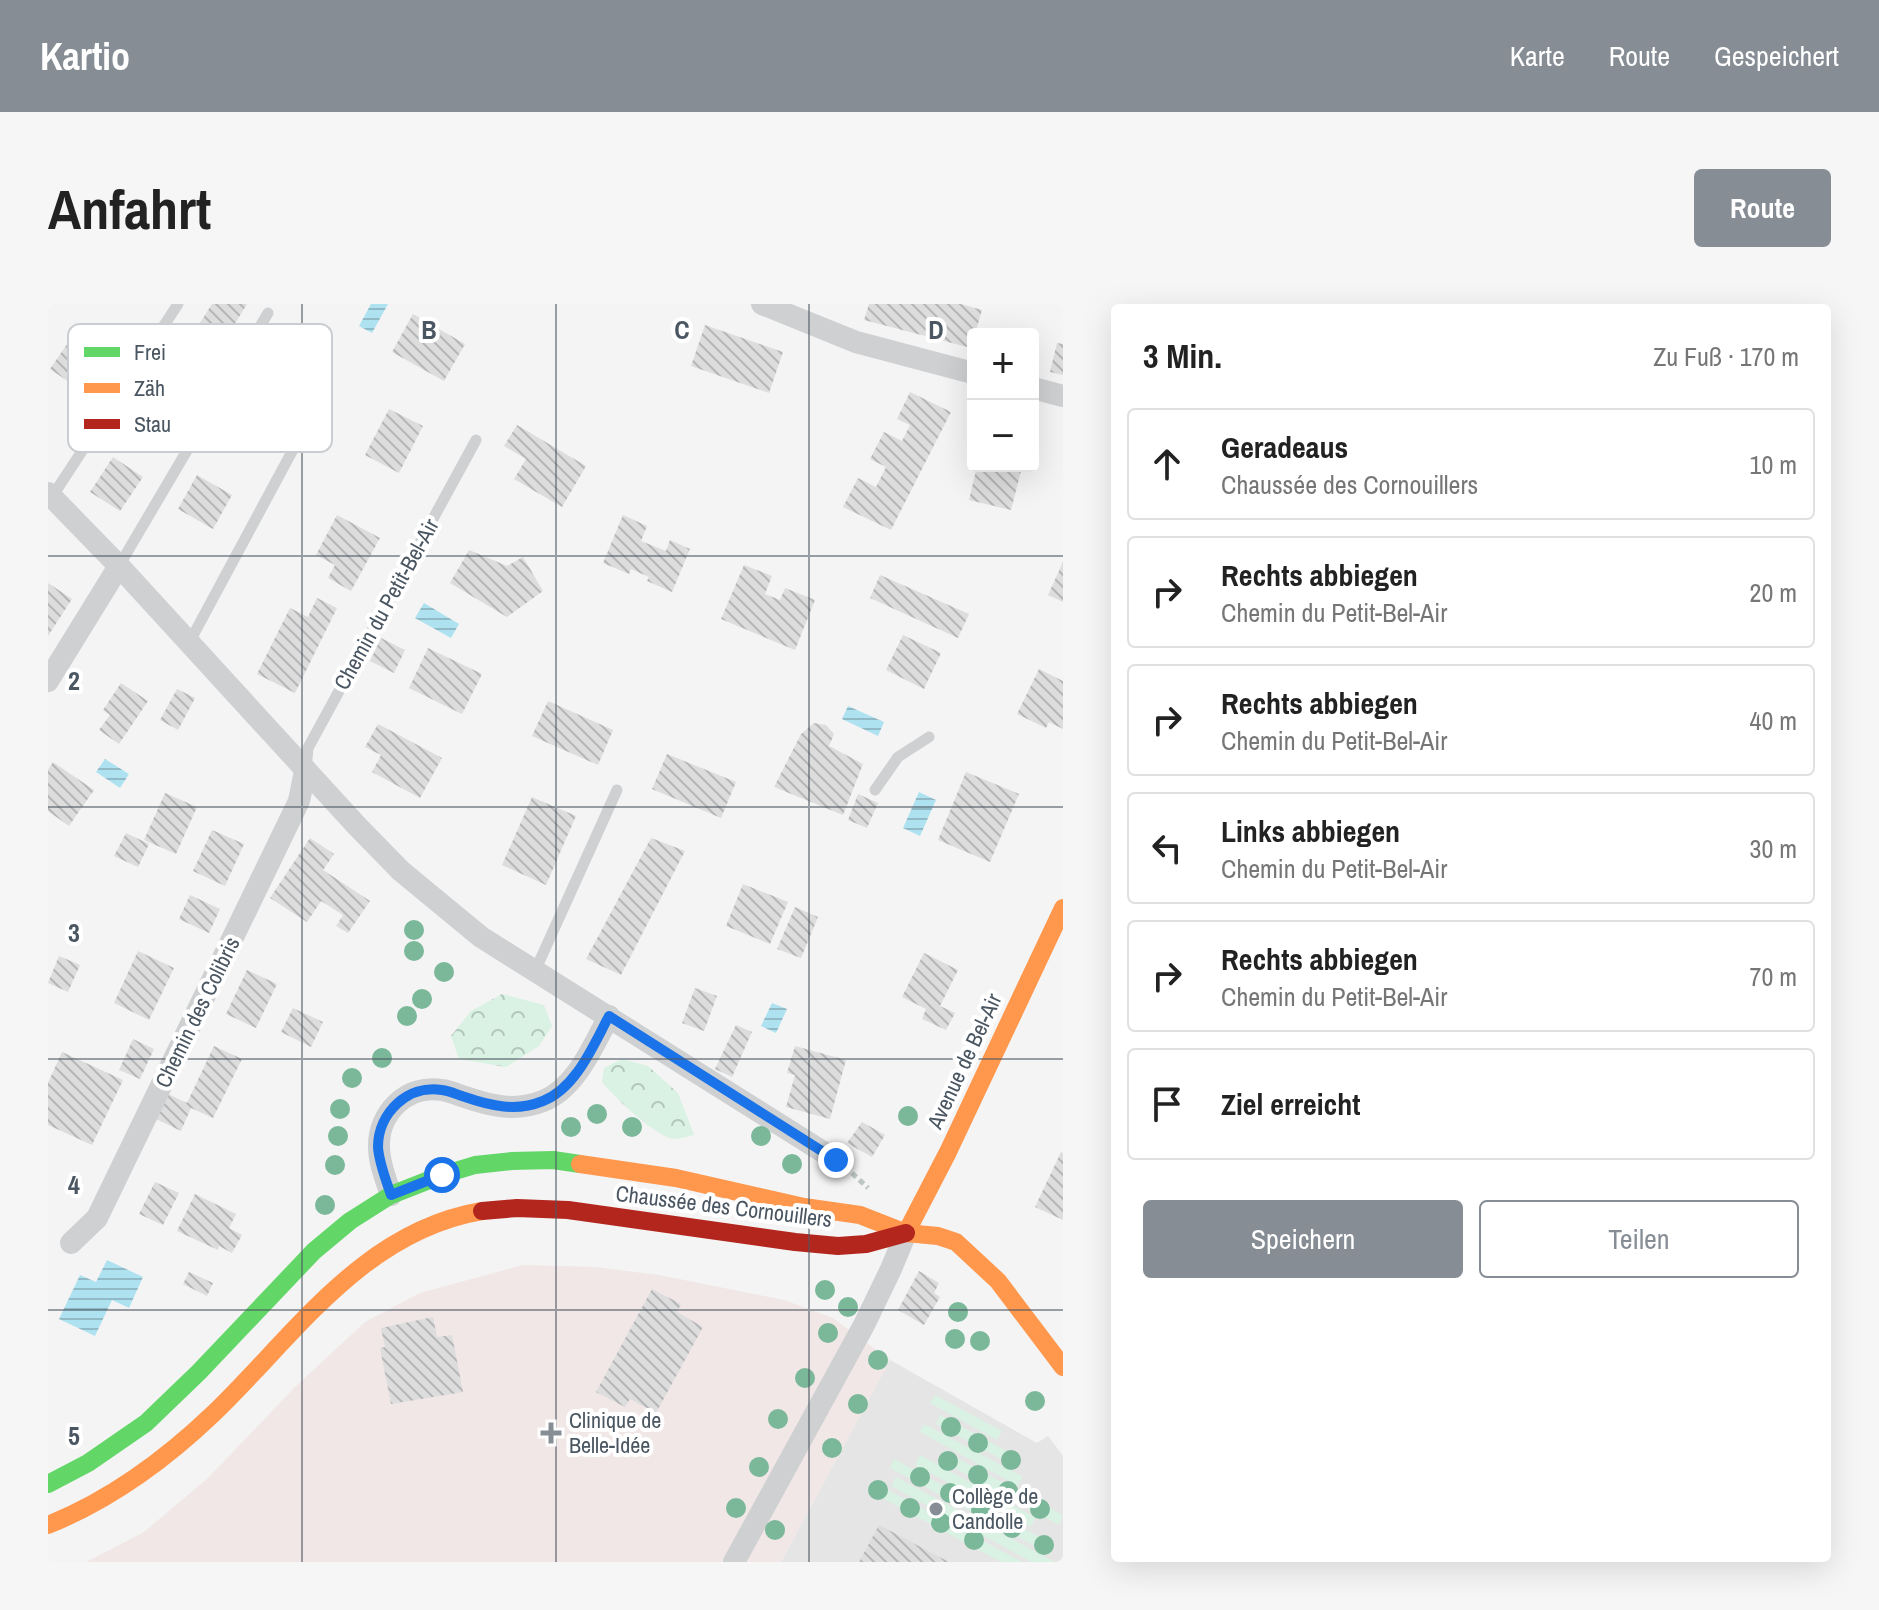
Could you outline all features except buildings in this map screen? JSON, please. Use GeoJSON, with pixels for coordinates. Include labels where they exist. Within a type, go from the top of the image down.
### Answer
{"type":"FeatureCollection","features":[{"type":"Feature","properties":{"kind":"street"},"geometry":{"type":"LineString","coordinates":[[762,304],[856,342],[967,371]]}},
{"type":"Feature","properties":{"kind":"street"},"geometry":{"type":"LineString","coordinates":[[1039,390],[1063,396]]}},
{"type":"Feature","properties":{"kind":"street"},"geometry":{"type":"LineString","coordinates":[[49,497],[119,566],[305,771],[401,871],[481,937],[836,1160]]}},
{"type":"Feature","properties":{"kind":"street"},"geometry":{"type":"LineString","coordinates":[[48,681],[119,566]]}},
{"type":"Feature","properties":{"kind":"street","name":"Chemin des Colibris"},"geometry":{"type":"LineString","coordinates":[[71,1243],[97,1218],[299,801],[305,771]]}},
{"type":"Feature","properties":{"kind":"street","name":"Avenue de Bel-Air"},"geometry":{"type":"LineString","coordinates":[[906,1233],[948,1152],[1063,908]]}},
{"type":"Feature","properties":{"kind":"street"},"geometry":{"type":"LineString","coordinates":[[402,1215],[381,1164],[378,1147],[381,1129],[392,1107],[409,1094],[423,1090],[442,1090],[487,1105],[505,1107],[519,1108],[544,1101],[560,1092],[572,1078],[609,1016]]}},
{"type":"Feature","properties":{"kind":"street","name":"Chaussée des Cornouillers"},"geometry":{"type":"LineString","coordinates":[[48,1525],[116,1491],[216,1412],[276,1346],[346,1278],[379,1253],[402,1215],[442,1175],[475,1165],[553,1160],[676,1178],[804,1207],[860,1215],[906,1233]]}},
{"type":"Feature","properties":{"kind":"street","name":"Chaussée des Cornouillers"},"geometry":{"type":"LineString","coordinates":[[48,1484],[88,1463],[146,1423],[314,1251],[350,1221],[402,1215],[445,1220],[480,1212],[524,1209],[587,1212],[796,1243],[855,1246],[906,1233]]}},
{"type":"Feature","properties":{"kind":"street"},"geometry":{"type":"LineString","coordinates":[[734,1562],[864,1325],[906,1233],[938,1236],[956,1242],[972,1255],[998,1281],[1063,1367]]}},
{"type":"Feature","properties":{"kind":"lane"},"geometry":{"type":"LineString","coordinates":[[165,324],[178,304]]}},
{"type":"Feature","properties":{"kind":"lane"},"geometry":{"type":"LineString","coordinates":[[262,324],[268,313]]}},
{"type":"Feature","properties":{"kind":"lane","name":"Chemin du Petit-Bel-Air"},"geometry":{"type":"LineString","coordinates":[[305,771],[308,748],[476,440]]}},
{"type":"Feature","properties":{"kind":"lane"},"geometry":{"type":"LineString","coordinates":[[49,497],[79,452]]}},
{"type":"Feature","properties":{"kind":"lane"},"geometry":{"type":"LineString","coordinates":[[119,566],[186,452]]}},
{"type":"Feature","properties":{"kind":"lane"},"geometry":{"type":"LineString","coordinates":[[189,643],[292,452]]}},
{"type":"Feature","properties":{"kind":"lane"},"geometry":{"type":"LineString","coordinates":[[875,790],[898,757],[929,737]]}},
{"type":"Feature","properties":{"kind":"lane"},"geometry":{"type":"LineString","coordinates":[[535,971],[617,790]]}},
{"type":"Feature","properties":{"kind":"path"},"geometry":{"type":"LineString","coordinates":[[836,1160],[874,1197]]}},
{"type":"Feature","properties":{"kind":"shaded area","name":"Clinique de Belle-Idée"},"geometry":{"type":"Polygon","coordinates":[[[523,1265],[595,1267],[659,1275],[784,1300],[833,1318],[890,1360],[781,1562],[86,1562],[144,1532],[208,1478],[295,1387],[365,1322],[420,1293],[523,1265]]]}},
{"type":"Feature","properties":{"kind":"shaded area","name":"Collège de Candolle"},"geometry":{"type":"Polygon","coordinates":[[[890,1360],[1037,1443],[1048,1436],[1063,1456],[1063,1562],[781,1562],[890,1360]]]}},
{"type":"Feature","properties":{"kind":"green space"},"geometry":{"type":"Polygon","coordinates":[[[502,994],[544,1005],[552,1026],[539,1046],[506,1067],[459,1059],[451,1036],[471,1011],[502,994]]]}},
{"type":"Feature","properties":{"kind":"green space"},"geometry":{"type":"Polygon","coordinates":[[[622,1059],[648,1066],[678,1093],[694,1135],[675,1139],[658,1132],[636,1116],[602,1082],[604,1068],[622,1059]]]}},
{"type":"Feature","properties":{"kind":"green space"},"geometry":{"type":"Polygon","coordinates":[[[935,1395],[1002,1431],[997,1440],[930,1403],[935,1395]]]}},
{"type":"Feature","properties":{"kind":"green space"},"geometry":{"type":"Polygon","coordinates":[[[940,1415],[1021,1459],[1016,1467],[936,1424],[940,1415]]]}},
{"type":"Feature","properties":{"kind":"green space"},"geometry":{"type":"Polygon","coordinates":[[[924,1424],[1023,1477],[1018,1486],[920,1432],[924,1424]]]}},
{"type":"Feature","properties":{"kind":"green space"},"geometry":{"type":"Polygon","coordinates":[[[944,1451],[1063,1515],[1059,1525],[939,1460],[944,1451]]]}},
{"type":"Feature","properties":{"kind":"green space"},"geometry":{"type":"Polygon","coordinates":[[[920,1455],[1036,1518],[1030,1527],[915,1465],[920,1455]]]}},
{"type":"Feature","properties":{"kind":"green space"},"geometry":{"type":"Polygon","coordinates":[[[894,1459],[1054,1545],[1050,1554],[890,1468],[894,1459]]]}},
{"type":"Feature","properties":{"kind":"green space"},"geometry":{"type":"Polygon","coordinates":[[[896,1477],[1055,1562],[1032,1562],[891,1486],[896,1477]]]}},
{"type":"Feature","properties":{"kind":"green space"},"geometry":{"type":"Polygon","coordinates":[[[875,1483],[1022,1562],[1001,1562],[871,1492],[875,1483]]]}},
{"type":"Feature","properties":{"kind":"water"},"geometry":{"type":"Polygon","coordinates":[[[371,304],[388,304],[372,333],[359,326],[371,304]]]}},
{"type":"Feature","properties":{"kind":"water"},"geometry":{"type":"Polygon","coordinates":[[[424,603],[459,624],[451,638],[415,618],[424,603]]]}},
{"type":"Feature","properties":{"kind":"water"},"geometry":{"type":"Polygon","coordinates":[[[848,706],[884,722],[878,736],[842,719],[848,706]]]}},
{"type":"Feature","properties":{"kind":"water"},"geometry":{"type":"Polygon","coordinates":[[[105,759],[129,774],[120,788],[96,772],[105,759]]]}},
{"type":"Feature","properties":{"kind":"water"},"geometry":{"type":"Polygon","coordinates":[[[919,792],[936,800],[920,836],[903,828],[919,792]]]}},
{"type":"Feature","properties":{"kind":"water"},"geometry":{"type":"Polygon","coordinates":[[[772,1003],[787,1009],[776,1033],[761,1026],[772,1003]]]}},
{"type":"Feature","properties":{"kind":"water"},"geometry":{"type":"Polygon","coordinates":[[[107,1260],[143,1277],[129,1308],[112,1300],[95,1336],[59,1319],[80,1275],[96,1282],[107,1260]]]}},
{"type":"Feature","properties":{"kind":"traffic: fast"},"geometry":{"type":"LineString","coordinates":[[48,1484],[88,1463],[146,1423],[314,1251],[350,1221],[391,1195],[475,1165],[553,1160],[580,1164]]}},
{"type":"Feature","properties":{"kind":"traffic: slow"},"geometry":{"type":"LineString","coordinates":[[906,1233],[948,1152],[1063,908]]}},
{"type":"Feature","properties":{"kind":"traffic: slow"},"geometry":{"type":"LineString","coordinates":[[580,1164],[676,1178],[804,1207],[860,1215],[906,1233],[938,1236],[956,1242],[998,1281],[1063,1367]]}},
{"type":"Feature","properties":{"kind":"traffic: slow"},"geometry":{"type":"LineString","coordinates":[[48,1525],[115,1491],[177,1446],[214,1413],[303,1320],[366,1263],[401,1240],[440,1222],[482,1211]]}},
{"type":"Feature","properties":{"kind":"traffic: jam"},"geometry":{"type":"LineString","coordinates":[[482,1211],[517,1208],[568,1210],[838,1246],[866,1244],[906,1233]]}},
{"type":"Feature","properties":{"kind":"place","name":"Clinique de Belle-Idée"},"geometry":{"type":"Point","coordinates":[551,1433]}},
{"type":"Feature","properties":{"kind":"place","name":"Collège de Candolle"},"geometry":{"type":"Point","coordinates":[936,1509]}},
{"type":"Feature","properties":{"kind":"route"},"geometry":{"type":"LineString","coordinates":[[442,1175],[391,1195],[378,1147],[381,1129],[392,1107],[409,1094],[423,1090],[442,1090],[487,1105],[505,1107],[519,1108],[544,1101],[560,1092],[572,1078],[609,1016],[836,1160]]}}]}
